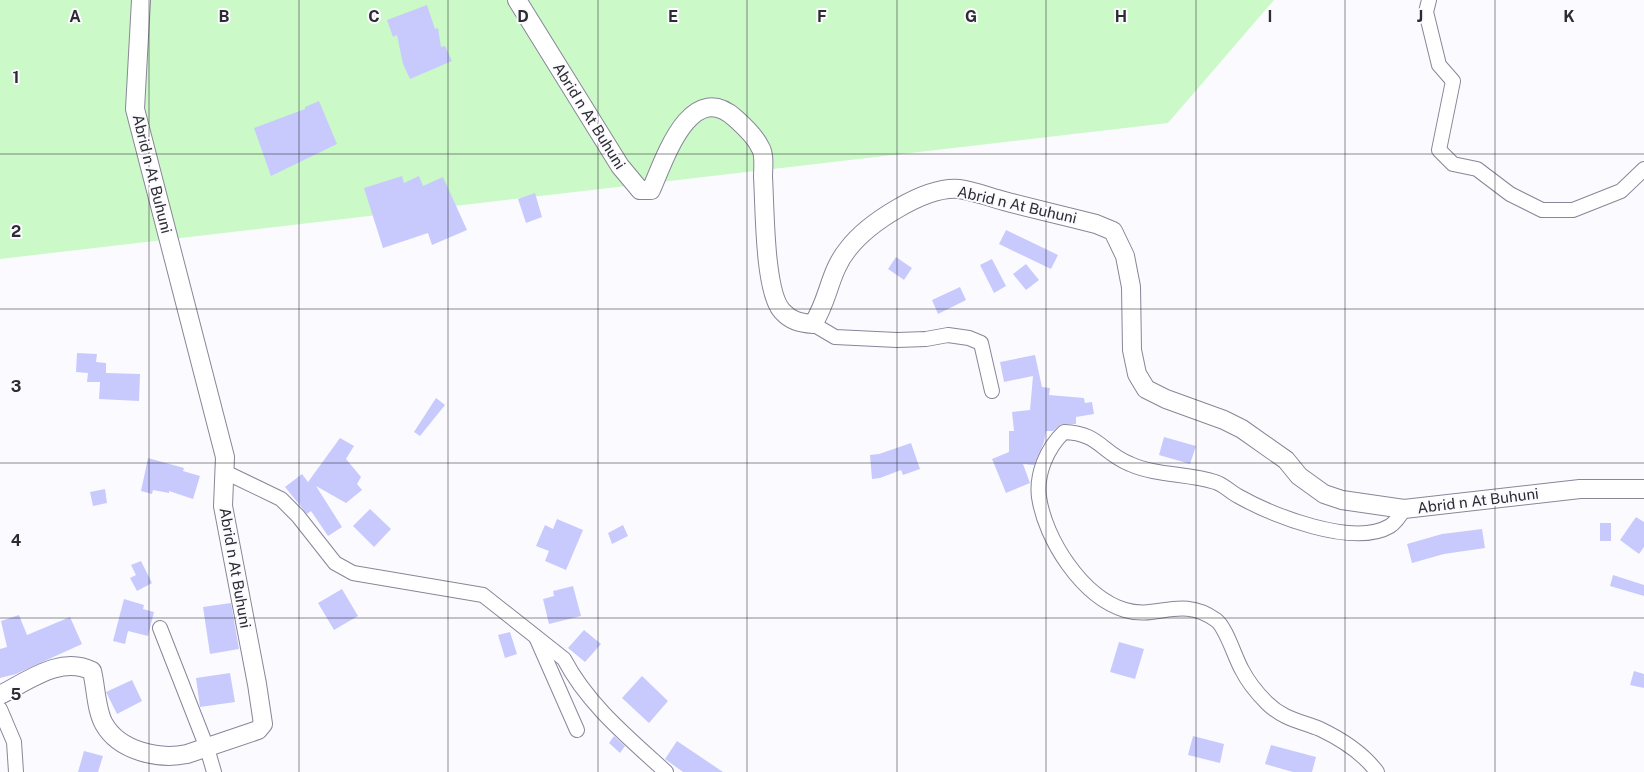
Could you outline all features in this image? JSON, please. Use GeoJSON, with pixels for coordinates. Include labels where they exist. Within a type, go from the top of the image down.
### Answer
{"type":"FeatureCollection","features":[{"type":"Feature","properties":{"kind":"street","name":"Abrid n At Buhuni"},"geometry":{"type":"LineString","coordinates":[[0,695],[60,666],[72,664],[84,666],[92,671],[103,724],[115,740],[149,754],[179,756],[258,730],[263,724],[223,506],[225,457],[135,109],[141,0]]}},
{"type":"Feature","properties":{"kind":"street","name":"Abrid n At Buhuni"},"geometry":{"type":"LineString","coordinates":[[517,0],[620,166],[640,190],[651,190],[662,160],[677,132],[705,108],[718,107],[731,114],[744,126],[761,147],[770,272],[774,296],[782,311],[796,323],[813,324],[826,300],[830,281],[837,265],[848,248],[881,219],[930,192],[959,189],[1096,224],[1114,231],[1125,256],[1131,287],[1132,350],[1138,374],[1146,389],[1166,400],[1224,420],[1242,429],[1286,460],[1299,476],[1324,494],[1342,500],[1404,509],[1580,489],[1644,490]]}},
{"type":"Feature","properties":{"kind":"street"},"geometry":{"type":"LineString","coordinates":[[1429,0],[1426,12],[1438,65],[1453,81],[1439,150],[1453,164],[1477,169],[1510,194],[1542,210],[1573,210],[1621,191],[1644,169]]}},
{"type":"Feature","properties":{"kind":"street"},"geometry":{"type":"LineString","coordinates":[[813,324],[835,337],[897,340],[926,339],[948,335],[969,338],[981,343],[992,391]]}},
{"type":"Feature","properties":{"kind":"street"},"geometry":{"type":"LineString","coordinates":[[1377,772],[1341,740],[1319,729],[1286,718],[1268,704],[1256,692],[1242,670],[1218,621],[1198,611],[1184,607],[1145,612],[1124,610],[1098,595],[1085,584],[1060,553],[1046,525],[1039,496],[1040,484],[1051,444],[1064,432],[1079,432],[1095,439],[1108,453],[1130,465],[1151,471],[1217,482],[1238,496],[1311,526],[1343,533],[1366,533],[1389,527],[1397,521],[1404,509]]}},
{"type":"Feature","properties":{"kind":"street"},"geometry":{"type":"LineString","coordinates":[[225,472],[281,499],[298,516],[335,563],[353,573],[483,595],[564,659],[572,674],[606,717],[666,772]]}},
{"type":"Feature","properties":{"kind":"street"},"geometry":{"type":"LineString","coordinates":[[160,628],[207,748],[214,772]]}},
{"type":"Feature","properties":{"kind":"street"},"geometry":{"type":"LineString","coordinates":[[534,634],[577,730]]}},
{"type":"Feature","properties":{"kind":"street"},"geometry":{"type":"LineString","coordinates":[[0,709],[14,742],[16,772]]}},
{"type":"Feature","properties":{"kind":"green space"},"geometry":{"type":"Polygon","coordinates":[[[0,0],[1274,0],[1168,123],[0,259],[0,0]]]}},
{"type":"Feature","properties":{"kind":"building"},"geometry":{"type":"Polygon","coordinates":[[[427,5],[435,29],[438,28],[441,47],[445,46],[452,61],[410,79],[403,64],[397,35],[393,37],[387,20],[427,5]]]}},
{"type":"Feature","properties":{"kind":"building"},"geometry":{"type":"Polygon","coordinates":[[[319,101],[337,144],[271,176],[254,128],[305,109],[305,107],[319,101]]]}},
{"type":"Feature","properties":{"kind":"building"},"geometry":{"type":"Polygon","coordinates":[[[402,176],[404,183],[419,176],[423,186],[443,177],[467,230],[432,245],[428,233],[383,248],[364,188],[402,176]]]}},
{"type":"Feature","properties":{"kind":"building"},"geometry":{"type":"Polygon","coordinates":[[[535,193],[542,217],[526,223],[518,199],[535,193]]]}},
{"type":"Feature","properties":{"kind":"building"},"geometry":{"type":"Polygon","coordinates":[[[1006,230],[1058,255],[1051,269],[999,244],[1006,230]]]}},
{"type":"Feature","properties":{"kind":"building"},"geometry":{"type":"Polygon","coordinates":[[[896,257],[912,268],[904,280],[888,269],[896,257]]]}},
{"type":"Feature","properties":{"kind":"building"},"geometry":{"type":"Polygon","coordinates":[[[992,259],[1006,286],[994,293],[980,265],[992,259]]]}},
{"type":"Feature","properties":{"kind":"building"},"geometry":{"type":"Polygon","coordinates":[[[1026,264],[1039,280],[1026,290],[1013,274],[1026,264]]]}},
{"type":"Feature","properties":{"kind":"building"},"geometry":{"type":"Polygon","coordinates":[[[960,287],[966,300],[938,314],[932,300],[960,287]]]}},
{"type":"Feature","properties":{"kind":"building"},"geometry":{"type":"Polygon","coordinates":[[[77,353],[97,354],[96,362],[106,363],[106,373],[140,374],[139,401],[99,399],[100,382],[87,382],[88,373],[76,372],[77,353]]]}},
{"type":"Feature","properties":{"kind":"building"},"geometry":{"type":"Polygon","coordinates":[[[1035,355],[1042,387],[1050,388],[1049,395],[1084,398],[1085,403],[1092,402],[1094,414],[1076,417],[1076,424],[1061,424],[1053,431],[1046,431],[1044,442],[1034,465],[1023,464],[1030,483],[1006,493],[992,459],[1009,452],[1009,431],[1014,431],[1012,412],[1030,410],[1033,376],[1004,382],[1000,362],[1035,355]]]}},
{"type":"Feature","properties":{"kind":"building"},"geometry":{"type":"Polygon","coordinates":[[[436,398],[445,405],[420,436],[414,432],[436,398]]]}},
{"type":"Feature","properties":{"kind":"building"},"geometry":{"type":"Polygon","coordinates":[[[1164,437],[1196,446],[1190,464],[1159,455],[1164,437]]]}},
{"type":"Feature","properties":{"kind":"building"},"geometry":{"type":"Polygon","coordinates":[[[340,438],[354,446],[346,459],[361,477],[357,484],[362,490],[346,503],[316,486],[342,527],[328,536],[311,511],[307,514],[285,487],[302,474],[308,482],[340,438]]]}},
{"type":"Feature","properties":{"kind":"building"},"geometry":{"type":"Polygon","coordinates":[[[911,443],[920,469],[903,475],[901,470],[872,479],[870,455],[879,454],[911,443]]]}},
{"type":"Feature","properties":{"kind":"building"},"geometry":{"type":"Polygon","coordinates":[[[148,458],[184,468],[183,471],[200,476],[193,499],[169,491],[169,493],[153,490],[152,494],[141,491],[148,458]]]}},
{"type":"Feature","properties":{"kind":"building"},"geometry":{"type":"Polygon","coordinates":[[[105,489],[107,503],[93,506],[90,492],[105,489]]]}},
{"type":"Feature","properties":{"kind":"building"},"geometry":{"type":"Polygon","coordinates":[[[370,509],[391,529],[374,547],[353,526],[370,509]]]}},
{"type":"Feature","properties":{"kind":"building"},"geometry":{"type":"Polygon","coordinates":[[[1636,517],[1644,522],[1644,547],[1639,554],[1620,540],[1636,517]]]}},
{"type":"Feature","properties":{"kind":"building"},"geometry":{"type":"Polygon","coordinates":[[[557,519],[583,530],[566,570],[545,561],[549,551],[536,546],[545,525],[553,529],[557,519]]]}},
{"type":"Feature","properties":{"kind":"building"},"geometry":{"type":"Polygon","coordinates":[[[1600,523],[1611,523],[1611,541],[1600,541],[1600,523]]]}},
{"type":"Feature","properties":{"kind":"building"},"geometry":{"type":"Polygon","coordinates":[[[623,525],[628,536],[612,544],[608,533],[623,525]]]}},
{"type":"Feature","properties":{"kind":"building"},"geometry":{"type":"Polygon","coordinates":[[[1482,529],[1485,548],[1444,554],[1412,563],[1407,544],[1442,534],[1482,529]]]}},
{"type":"Feature","properties":{"kind":"building"},"geometry":{"type":"Polygon","coordinates":[[[141,561],[152,583],[137,591],[130,578],[136,575],[131,565],[141,561]]]}},
{"type":"Feature","properties":{"kind":"building"},"geometry":{"type":"Polygon","coordinates":[[[1613,575],[1644,585],[1644,596],[1610,586],[1613,575]]]}},
{"type":"Feature","properties":{"kind":"building"},"geometry":{"type":"Polygon","coordinates":[[[573,586],[581,616],[549,624],[543,599],[554,596],[553,591],[573,586]]]}},
{"type":"Feature","properties":{"kind":"building"},"geometry":{"type":"Polygon","coordinates":[[[342,589],[358,616],[334,630],[318,603],[342,589]]]}},
{"type":"Feature","properties":{"kind":"building"},"geometry":{"type":"Polygon","coordinates":[[[124,599],[144,605],[143,609],[154,612],[148,636],[128,631],[125,644],[113,641],[124,599]]]}},
{"type":"Feature","properties":{"kind":"building"},"geometry":{"type":"Polygon","coordinates":[[[231,603],[239,649],[210,654],[203,607],[231,603]]]}},
{"type":"Feature","properties":{"kind":"building"},"geometry":{"type":"Polygon","coordinates":[[[19,615],[27,635],[70,617],[82,644],[16,674],[0,678],[0,649],[7,647],[1,621],[19,615]]]}},
{"type":"Feature","properties":{"kind":"building"},"geometry":{"type":"Polygon","coordinates":[[[584,630],[601,644],[585,662],[568,648],[584,630]]]}},
{"type":"Feature","properties":{"kind":"building"},"geometry":{"type":"Polygon","coordinates":[[[510,632],[517,654],[505,658],[498,635],[510,632]]]}},
{"type":"Feature","properties":{"kind":"building"},"geometry":{"type":"Polygon","coordinates":[[[1119,642],[1144,649],[1135,679],[1110,672],[1119,642]]]}},
{"type":"Feature","properties":{"kind":"building"},"geometry":{"type":"Polygon","coordinates":[[[1634,671],[1644,674],[1644,688],[1630,685],[1634,671]]]}},
{"type":"Feature","properties":{"kind":"building"},"geometry":{"type":"Polygon","coordinates":[[[230,673],[235,702],[200,707],[196,678],[230,673]]]}},
{"type":"Feature","properties":{"kind":"building"},"geometry":{"type":"Polygon","coordinates":[[[642,676],[668,701],[649,723],[622,698],[642,676]]]}},
{"type":"Feature","properties":{"kind":"building"},"geometry":{"type":"Polygon","coordinates":[[[132,680],[142,701],[117,714],[106,692],[132,680]]]}},
{"type":"Feature","properties":{"kind":"building"},"geometry":{"type":"Polygon","coordinates":[[[614,736],[625,746],[620,753],[609,743],[614,736]]]}},
{"type":"Feature","properties":{"kind":"building"},"geometry":{"type":"Polygon","coordinates":[[[1193,736],[1224,744],[1220,763],[1188,755],[1193,736]]]}},
{"type":"Feature","properties":{"kind":"building"},"geometry":{"type":"Polygon","coordinates":[[[677,741],[723,772],[683,772],[665,759],[677,741]]]}},
{"type":"Feature","properties":{"kind":"building"},"geometry":{"type":"Polygon","coordinates":[[[1271,745],[1316,757],[1312,772],[1293,772],[1265,764],[1271,745]]]}},
{"type":"Feature","properties":{"kind":"building"},"geometry":{"type":"Polygon","coordinates":[[[84,751],[103,756],[98,772],[78,772],[84,751]]]}}]}
